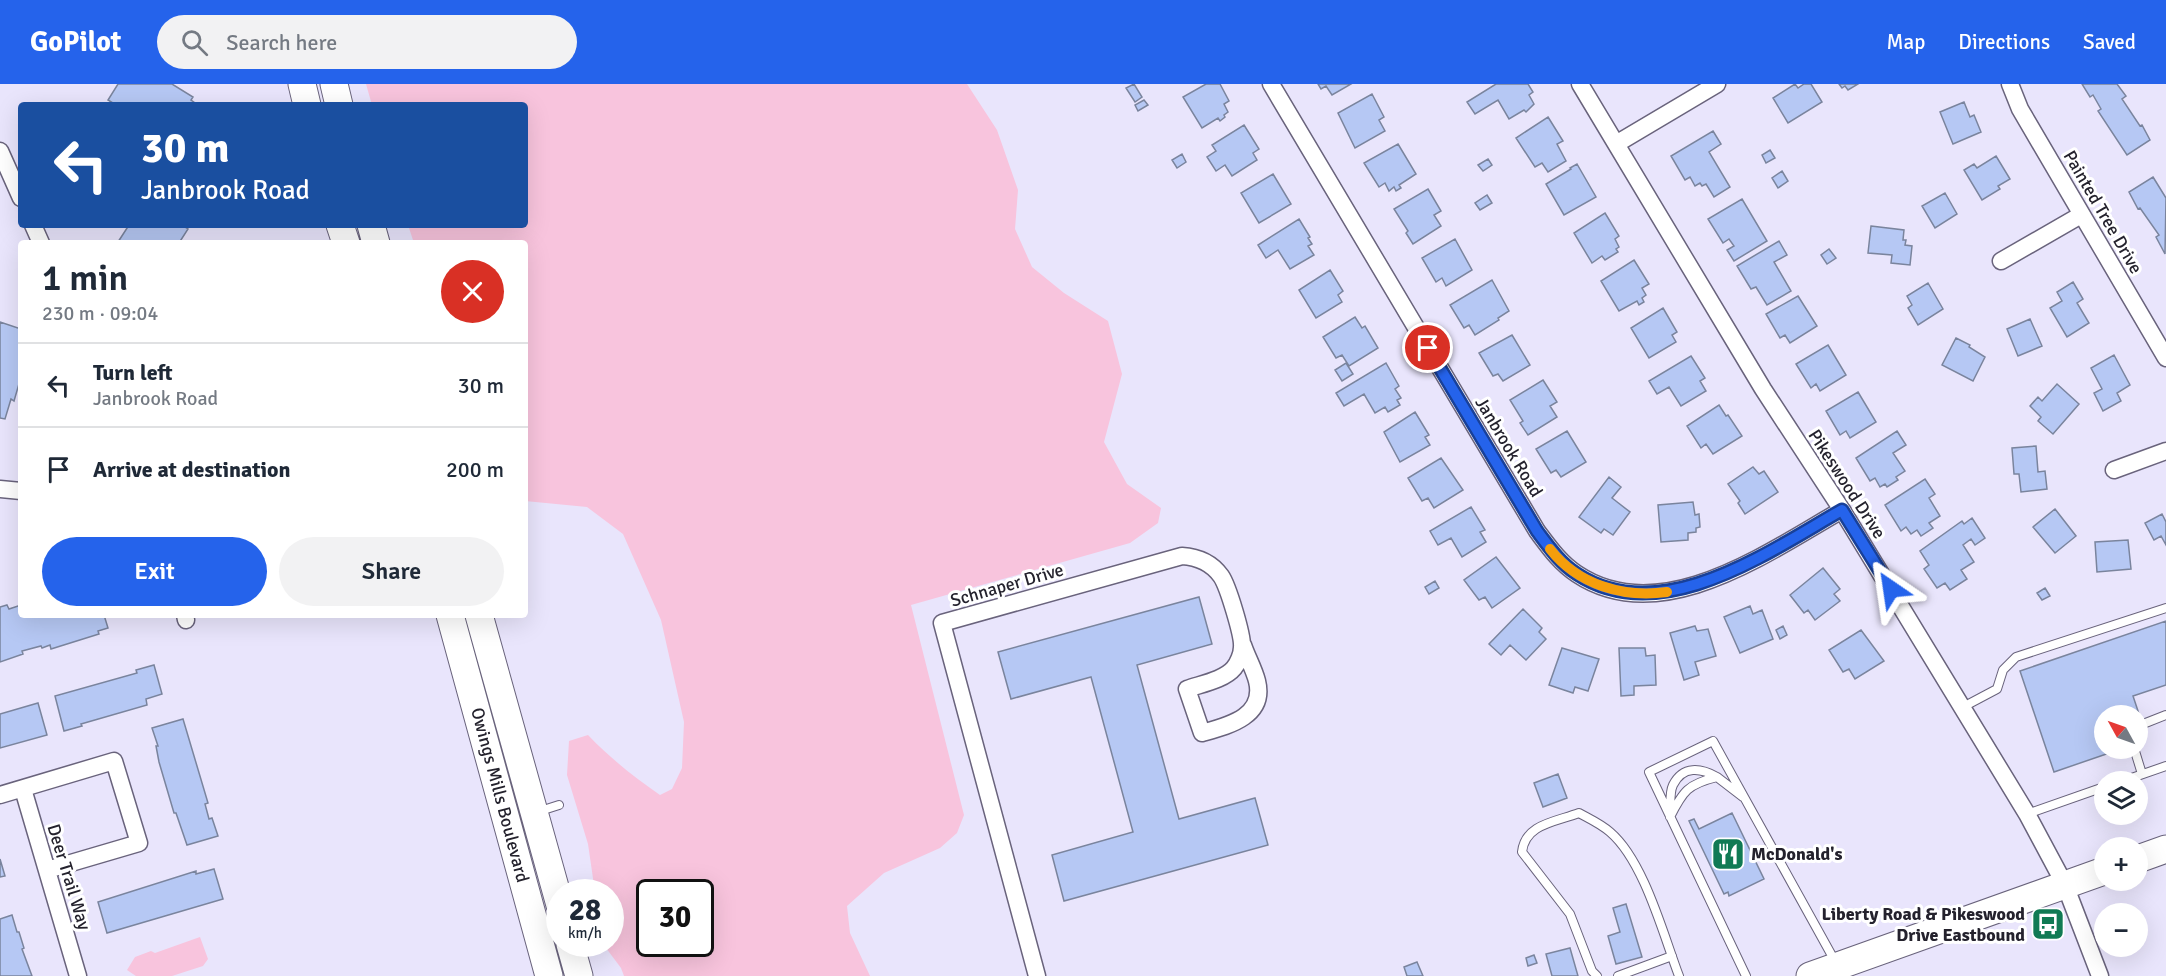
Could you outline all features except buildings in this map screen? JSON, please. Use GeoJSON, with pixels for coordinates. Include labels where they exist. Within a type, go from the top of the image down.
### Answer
{"type":"FeatureCollection","features":[{"type":"Feature","properties":{"kind":"main road"},"geometry":{"type":"LineString","coordinates":[[302,84],[306,102]]}},
{"type":"Feature","properties":{"kind":"main road"},"geometry":{"type":"LineString","coordinates":[[334,84],[338,102]]}},
{"type":"Feature","properties":{"kind":"main road","name":"Owings Mills Boulevard"},"geometry":{"type":"LineString","coordinates":[[451,618],[549,976]]}},
{"type":"Feature","properties":{"kind":"main road","name":"Owings Mills Boulevard"},"geometry":{"type":"LineString","coordinates":[[480,618],[552,879]]}},
{"type":"Feature","properties":{"kind":"main road"},"geometry":{"type":"LineString","coordinates":[[2148,855],[2166,849]]}},
{"type":"Feature","properties":{"kind":"main road"},"geometry":{"type":"LineString","coordinates":[[1810,976],[2094,875]]}},
{"type":"Feature","properties":{"kind":"main road"},"geometry":{"type":"LineString","coordinates":[[574,957],[579,976]]}},
{"type":"Feature","properties":{"kind":"street","name":"Janbrook Road"},"geometry":{"type":"LineString","coordinates":[[1270,84],[1537,531],[1556,556],[1576,574],[1599,586],[1621,592],[1647,595],[1674,591],[1746,564],[1842,510]]}},
{"type":"Feature","properties":{"kind":"street","name":"Pikeswood Drive"},"geometry":{"type":"LineString","coordinates":[[1580,84],[1763,389],[1842,510],[2027,814],[2065,885],[2100,976]]}},
{"type":"Feature","properties":{"kind":"street"},"geometry":{"type":"LineString","coordinates":[[1616,144],[1717,84]]}},
{"type":"Feature","properties":{"kind":"street","name":"Painted Tree Drive"},"geometry":{"type":"LineString","coordinates":[[2010,84],[2020,109],[2166,358]]}},
{"type":"Feature","properties":{"kind":"street"},"geometry":{"type":"LineString","coordinates":[[0,151],[18,191]]}},
{"type":"Feature","properties":{"kind":"street"},"geometry":{"type":"LineString","coordinates":[[2001,261],[2081,215]]}},
{"type":"Feature","properties":{"kind":"street"},"geometry":{"type":"LineString","coordinates":[[2114,470],[2166,452]]}},
{"type":"Feature","properties":{"kind":"street"},"geometry":{"type":"LineString","coordinates":[[0,489],[18,491]]}},
{"type":"Feature","properties":{"kind":"street","name":"Schnaper Drive"},"geometry":{"type":"LineString","coordinates":[[1037,976],[942,623],[1182,556],[1197,557],[1221,576],[1229,591],[1243,645],[1257,681],[1258,692],[1256,703],[1236,723],[1202,733],[1187,689],[1228,674],[1235,667],[1243,645]]}},
{"type":"Feature","properties":{"kind":"street"},"geometry":{"type":"LineString","coordinates":[[0,795],[114,761],[138,843],[47,870]]}},
{"type":"Feature","properties":{"kind":"street","name":"Deer Trail Way"},"geometry":{"type":"LineString","coordinates":[[23,789],[78,976]]}},
{"type":"Feature","properties":{"kind":"lane"},"geometry":{"type":"LineString","coordinates":[[1963,707],[1997,689],[2003,670],[2016,657],[2166,608]]}},
{"type":"Feature","properties":{"kind":"lane"},"geometry":{"type":"LineString","coordinates":[[2148,722],[2166,715]]}},
{"type":"Feature","properties":{"kind":"lane"},"geometry":{"type":"LineString","coordinates":[[1746,976],[1649,772],[1713,741],[1838,966]]}},
{"type":"Feature","properties":{"kind":"lane"},"geometry":{"type":"LineString","coordinates":[[2148,772],[2166,766]]}},
{"type":"Feature","properties":{"kind":"lane"},"geometry":{"type":"LineString","coordinates":[[1670,817],[1672,787],[1680,776],[1690,771],[1702,769],[1717,777],[1745,799]]}},
{"type":"Feature","properties":{"kind":"lane"},"geometry":{"type":"LineString","coordinates":[[1670,817],[1686,789],[1699,781],[1717,777]]}},
{"type":"Feature","properties":{"kind":"lane"},"geometry":{"type":"LineString","coordinates":[[2027,814],[2094,791]]}},
{"type":"Feature","properties":{"kind":"lane"},"geometry":{"type":"LineString","coordinates":[[533,813],[559,805]]}},
{"type":"Feature","properties":{"kind":"lane"},"geometry":{"type":"LineString","coordinates":[[1597,976],[1592,971],[1570,914],[1522,852],[1523,841],[1531,831],[1579,813],[1612,833],[1638,866],[1679,976]]}},
{"type":"Feature","properties":{"kind":"lane"},"geometry":{"type":"LineString","coordinates":[[1618,976],[1672,956]]}},
{"type":"Feature","properties":{"kind":"shaded area"},"geometry":{"type":"Polygon","coordinates":[[[366,84],[967,84],[997,130],[1018,190],[1015,229],[1032,267],[1064,293],[1108,321],[1122,374],[1104,442],[1127,484],[1161,508],[1158,523],[1130,543],[911,605],[964,815],[957,833],[940,848],[884,873],[847,906],[850,933],[870,976],[624,976],[613,957],[624,957],[624,879],[593,879],[588,844],[567,775],[569,741],[588,735],[622,767],[660,795],[672,789],[682,768],[684,722],[661,620],[623,534],[587,507],[528,501],[528,240],[413,240],[409,228],[528,228],[528,102],[371,102],[366,84]]]}},
{"type":"Feature","properties":{"kind":"shaded area"},"geometry":{"type":"Polygon","coordinates":[[[200,937],[208,959],[203,966],[172,976],[136,976],[127,970],[135,957],[151,951],[155,953],[200,937]]]}},
{"type":"Feature","properties":{"kind":"slow traffic"},"geometry":{"type":"LineString","coordinates":[[1550,549],[1576,574],[1599,586],[1621,592],[1647,595],[1667,592]]}},
{"type":"Feature","properties":{"kind":"place","name":"McDonald's"},"geometry":{"type":"Point","coordinates":[1728,854]}},
{"type":"Feature","properties":{"kind":"place","name":"Liberty Road & Pikeswood Drive Eastbound"},"geometry":{"type":"Point","coordinates":[2048,924]}},
{"type":"Feature","properties":{"kind":"route"},"geometry":{"type":"LineString","coordinates":[[1428,348],[1537,531],[1556,556],[1576,574],[1599,586],[1621,592],[1647,595],[1674,591],[1746,564],[1842,510],[1891,589]]}}]}
